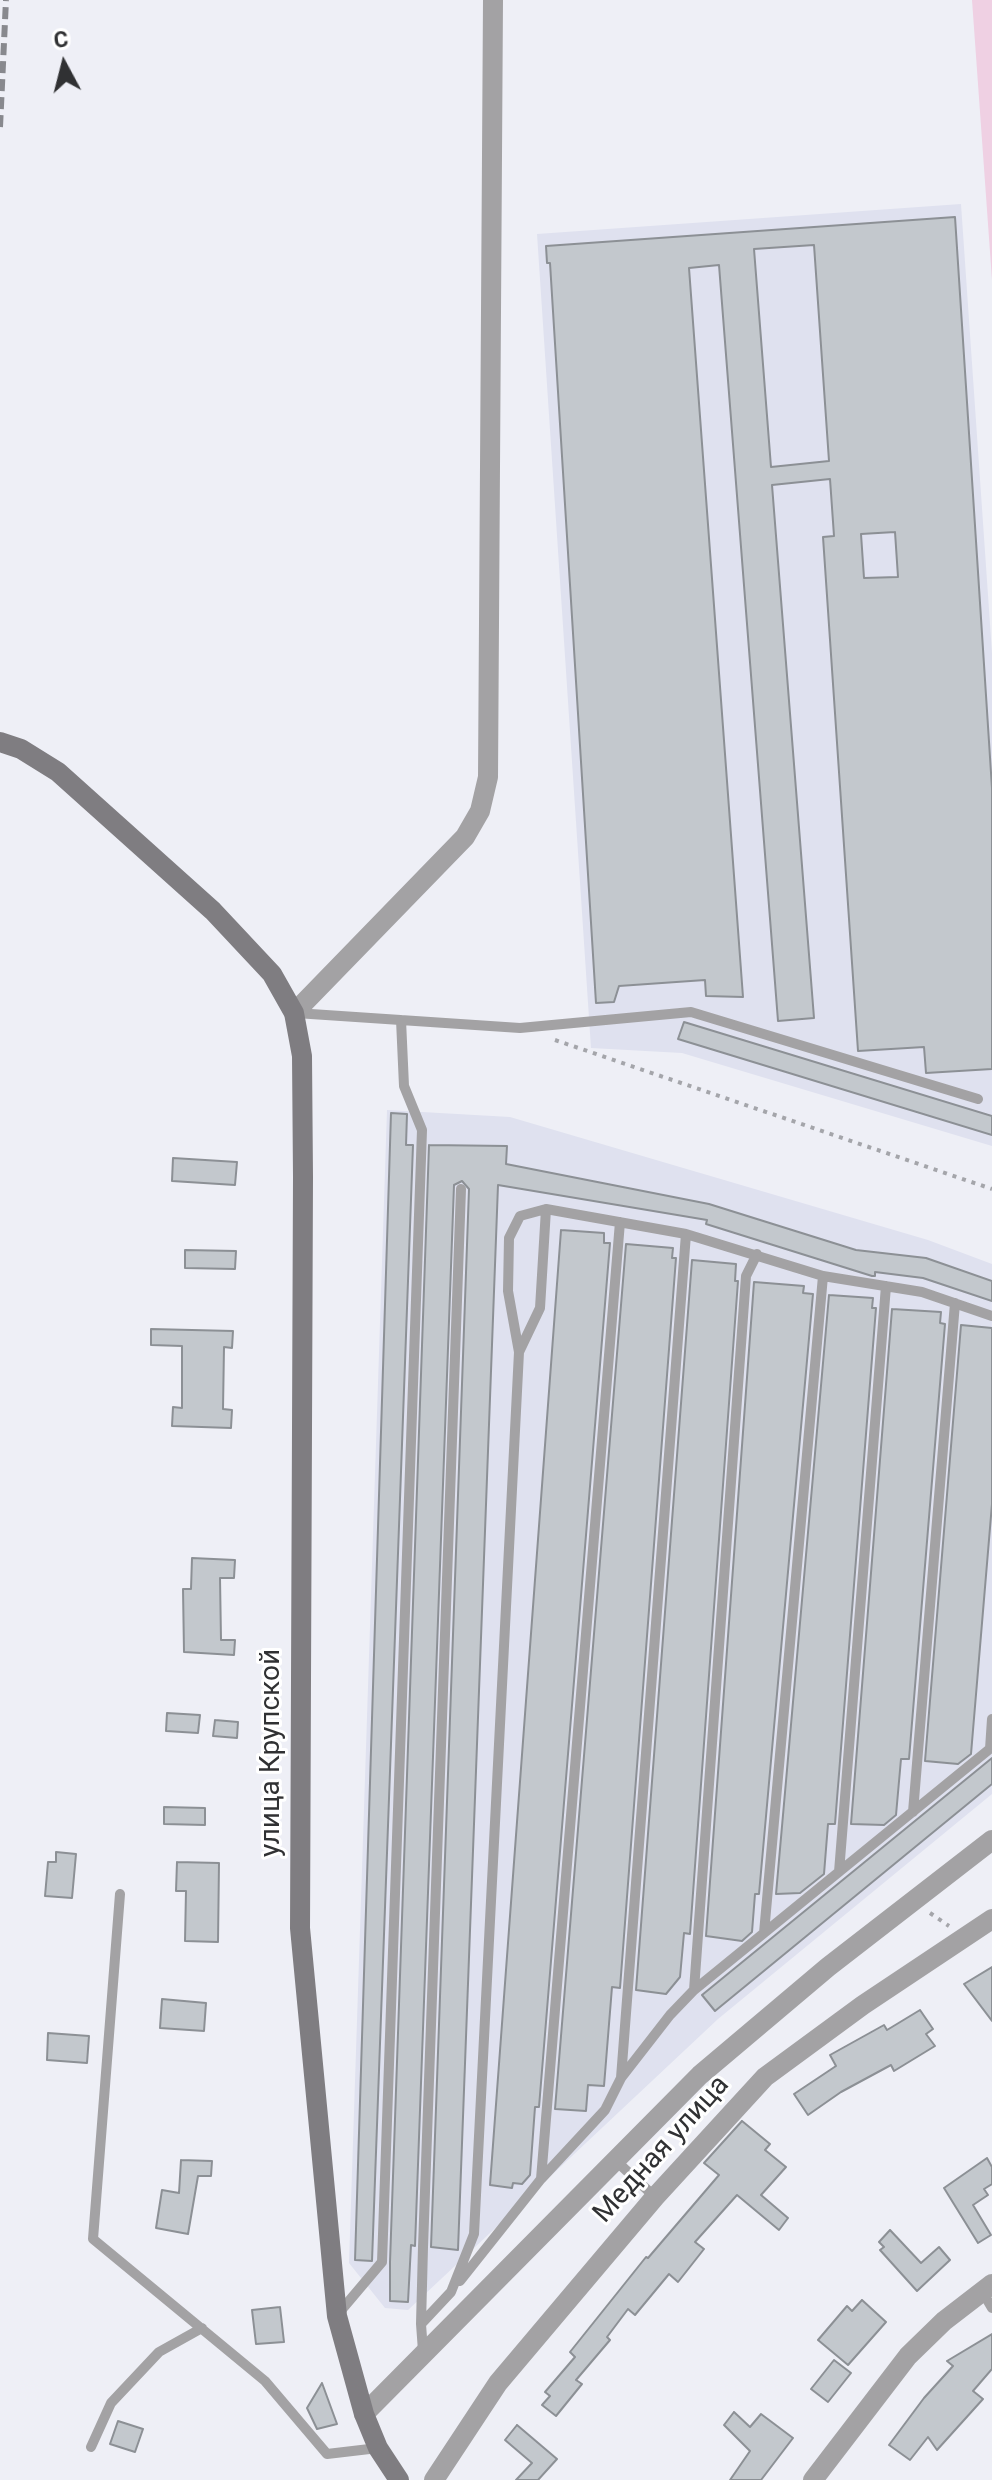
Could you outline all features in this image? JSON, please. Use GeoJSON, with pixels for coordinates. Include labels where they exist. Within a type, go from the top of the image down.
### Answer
{"type":"FeatureCollection","features":[{"type":"Feature","properties":{"kind":"main road","name":"улица Крупской"},"geometry":{"type":"LineString","coordinates":[[0,742],[21,749],[58,772],[213,911],[272,974],[294,1013],[302,1056],[303,1177],[300,1928],[337,2316],[364,2414],[378,2448],[399,2480]]}},
{"type":"Feature","properties":{"kind":"street"},"geometry":{"type":"LineString","coordinates":[[294,1013],[465,837],[480,811],[488,777],[493,0]]}},
{"type":"Feature","properties":{"kind":"street"},"geometry":{"type":"LineString","coordinates":[[364,2414],[423,2351],[700,2075],[828,1967],[992,1840]]}},
{"type":"Feature","properties":{"kind":"street","name":"Медная улица"},"geometry":{"type":"LineString","coordinates":[[434,2480],[498,2383],[655,2197],[765,2077],[863,2005],[992,1919]]}},
{"type":"Feature","properties":{"kind":"street"},"geometry":{"type":"LineString","coordinates":[[813,2480],[908,2356],[944,2321],[989,2294]]}},
{"type":"Feature","properties":{"kind":"lane"},"geometry":{"type":"LineString","coordinates":[[294,1013],[520,1028],[691,1012],[978,1099]]}},
{"type":"Feature","properties":{"kind":"lane"},"geometry":{"type":"LineString","coordinates":[[337,2316],[382,2262],[422,1130],[404,1086],[401,1020]]}},
{"type":"Feature","properties":{"kind":"lane"},"geometry":{"type":"LineString","coordinates":[[423,2351],[421,2324],[461,1189]]}},
{"type":"Feature","properties":{"kind":"lane"},"geometry":{"type":"LineString","coordinates":[[451,2292],[474,2234],[519,1352],[508,1291],[509,1238],[520,1216],[546,1209],[686,1234],[823,1276],[922,1292],[992,1316]]}},
{"type":"Feature","properties":{"kind":"lane"},"geometry":{"type":"LineString","coordinates":[[519,1352],[540,1308],[546,1209]]}},
{"type":"Feature","properties":{"kind":"lane"},"geometry":{"type":"LineString","coordinates":[[541,2179],[620,1222]]}},
{"type":"Feature","properties":{"kind":"lane"},"geometry":{"type":"LineString","coordinates":[[621,2078],[686,1234]]}},
{"type":"Feature","properties":{"kind":"lane"},"geometry":{"type":"LineString","coordinates":[[694,1990],[746,1276],[757,1254]]}},
{"type":"Feature","properties":{"kind":"lane"},"geometry":{"type":"LineString","coordinates":[[764,1933],[823,1276]]}},
{"type":"Feature","properties":{"kind":"lane"},"geometry":{"type":"LineString","coordinates":[[839,1872],[886,1286]]}},
{"type":"Feature","properties":{"kind":"lane"},"geometry":{"type":"LineString","coordinates":[[913,1812],[955,1303]]}},
{"type":"Feature","properties":{"kind":"lane"},"geometry":{"type":"LineString","coordinates":[[421,2324],[451,2292],[541,2179],[605,2110],[621,2078],[670,2015],[694,1990],[991,1748],[992,1719]]}},
{"type":"Feature","properties":{"kind":"lane"},"geometry":{"type":"LineString","coordinates":[[120,1894],[93,2239],[265,2381],[327,2454],[378,2448]]}},
{"type":"Feature","properties":{"kind":"lane"},"geometry":{"type":"LineString","coordinates":[[615,2160],[655,2197]]}},
{"type":"Feature","properties":{"kind":"lane"},"geometry":{"type":"LineString","coordinates":[[91,2447],[111,2403],[159,2352],[202,2328]]}},
{"type":"Feature","properties":{"kind":"path"},"geometry":{"type":"LineString","coordinates":[[520,1028],[992,1189]]}},
{"type":"Feature","properties":{"kind":"path"},"geometry":{"type":"LineString","coordinates":[[912,1901],[965,1936]]}},
{"type":"Feature","properties":{"kind":"shaded area"},"geometry":{"type":"Polygon","coordinates":[[[972,0],[992,0],[992,280],[972,0]]]}},
{"type":"Feature","properties":{"kind":"shaded area"},"geometry":{"type":"Polygon","coordinates":[[[961,204],[992,653],[992,1146],[682,1053],[591,1048],[537,234],[961,204]]]}},
{"type":"Feature","properties":{"kind":"shaded area"},"geometry":{"type":"Polygon","coordinates":[[[387,1110],[510,1117],[928,1240],[992,1264],[992,1794],[718,2019],[408,2310],[385,2308],[349,2263],[387,1110]]]}},
{"type":"Feature","properties":{"kind":"building"},"geometry":{"type":"Polygon","coordinates":[[[955,217],[992,788],[992,1069],[926,1073],[924,1047],[858,1051],[823,537],[834,536],[830,479],[772,485],[814,1018],[778,1021],[719,265],[689,268],[743,997],[706,996],[705,980],[619,986],[614,1002],[596,1003],[550,263],[547,263],[546,246],[955,217]],[[814,245],[754,249],[771,467],[829,461],[814,245]],[[895,532],[861,534],[864,578],[898,577],[895,532]]]}},
{"type":"Feature","properties":{"kind":"building"},"geometry":{"type":"Polygon","coordinates":[[[684,1022],[992,1116],[992,1135],[678,1039],[684,1022]]]}},
{"type":"Feature","properties":{"kind":"building"},"geometry":{"type":"Polygon","coordinates":[[[391,1113],[407,1114],[406,1145],[413,1145],[372,2261],[355,2260],[391,1113]]]}},
{"type":"Feature","properties":{"kind":"building"},"geometry":{"type":"Polygon","coordinates":[[[429,1145],[507,1146],[506,1164],[709,1204],[856,1250],[926,1258],[992,1281],[992,1301],[923,1278],[875,1272],[872,1276],[706,1224],[707,1220],[498,1185],[458,2250],[431,2247],[469,1189],[462,1181],[454,1185],[415,2246],[411,2245],[408,2302],[390,2301],[390,2262],[429,1145]]]}},
{"type":"Feature","properties":{"kind":"building"},"geometry":{"type":"Polygon","coordinates":[[[173,1158],[237,1162],[235,1185],[172,1181],[173,1158]]]}},
{"type":"Feature","properties":{"kind":"building"},"geometry":{"type":"Polygon","coordinates":[[[561,1230],[604,1233],[604,1243],[610,1243],[539,2107],[535,2107],[530,2175],[522,2184],[513,2183],[512,2188],[490,2185],[561,1230]]]}},
{"type":"Feature","properties":{"kind":"building"},"geometry":{"type":"Polygon","coordinates":[[[626,1244],[673,1248],[672,1258],[676,1258],[620,1988],[612,1987],[604,2086],[588,2085],[586,2111],[555,2109],[626,1244]]]}},
{"type":"Feature","properties":{"kind":"building"},"geometry":{"type":"Polygon","coordinates":[[[185,1250],[236,1251],[235,1269],[185,1268],[185,1250]]]}},
{"type":"Feature","properties":{"kind":"building"},"geometry":{"type":"Polygon","coordinates":[[[692,1260],[736,1264],[735,1281],[738,1281],[690,1934],[684,1933],[680,1977],[666,1994],[636,1990],[692,1260]]]}},
{"type":"Feature","properties":{"kind":"building"},"geometry":{"type":"Polygon","coordinates":[[[754,1282],[804,1286],[803,1293],[813,1294],[759,1894],[755,1894],[752,1932],[742,1941],[706,1936],[754,1282]]]}},
{"type":"Feature","properties":{"kind":"building"},"geometry":{"type":"Polygon","coordinates":[[[829,1295],[873,1298],[872,1308],[876,1308],[835,1824],[828,1824],[824,1874],[800,1893],[776,1894],[829,1295]]]}},
{"type":"Feature","properties":{"kind":"building"},"geometry":{"type":"Polygon","coordinates":[[[892,1309],[941,1312],[940,1323],[945,1324],[909,1759],[901,1759],[896,1815],[884,1825],[851,1824],[892,1309]]]}},
{"type":"Feature","properties":{"kind":"building"},"geometry":{"type":"Polygon","coordinates":[[[961,1325],[992,1328],[992,1504],[971,1754],[958,1764],[925,1761],[961,1325]]]}},
{"type":"Feature","properties":{"kind":"building"},"geometry":{"type":"Polygon","coordinates":[[[151,1329],[233,1331],[232,1348],[224,1347],[223,1409],[232,1410],[231,1428],[172,1426],[173,1407],[182,1408],[182,1346],[151,1345],[151,1329]]]}},
{"type":"Feature","properties":{"kind":"building"},"geometry":{"type":"Polygon","coordinates":[[[192,1558],[235,1560],[234,1578],[220,1578],[221,1640],[235,1640],[234,1655],[184,1652],[183,1589],[191,1589],[192,1558]]]}},
{"type":"Feature","properties":{"kind":"building"},"geometry":{"type":"Polygon","coordinates":[[[167,1713],[200,1715],[198,1733],[166,1731],[167,1713]]]}},
{"type":"Feature","properties":{"kind":"building"},"geometry":{"type":"Polygon","coordinates":[[[215,1720],[238,1722],[237,1738],[213,1736],[215,1720]]]}},
{"type":"Feature","properties":{"kind":"building"},"geometry":{"type":"Polygon","coordinates":[[[992,1758],[992,1784],[715,2011],[702,1995],[992,1758]]]}},
{"type":"Feature","properties":{"kind":"building"},"geometry":{"type":"Polygon","coordinates":[[[164,1807],[205,1808],[205,1825],[164,1824],[164,1807]]]}},
{"type":"Feature","properties":{"kind":"building"},"geometry":{"type":"Polygon","coordinates":[[[56,1852],[76,1854],[72,1898],[45,1896],[48,1862],[56,1862],[56,1852]]]}},
{"type":"Feature","properties":{"kind":"building"},"geometry":{"type":"Polygon","coordinates":[[[177,1862],[219,1863],[218,1942],[185,1941],[186,1891],[176,1891],[177,1862]]]}},
{"type":"Feature","properties":{"kind":"building"},"geometry":{"type":"Polygon","coordinates":[[[992,1967],[992,2021],[964,1984],[992,1967]]]}},
{"type":"Feature","properties":{"kind":"building"},"geometry":{"type":"Polygon","coordinates":[[[162,1999],[206,2003],[204,2031],[160,2028],[162,1999]]]}},
{"type":"Feature","properties":{"kind":"building"},"geometry":{"type":"Polygon","coordinates":[[[920,2010],[933,2029],[926,2034],[935,2046],[894,2071],[891,2065],[841,2092],[808,2115],[794,2094],[836,2066],[830,2055],[884,2025],[887,2030],[920,2010]]]}},
{"type":"Feature","properties":{"kind":"building"},"geometry":{"type":"Polygon","coordinates":[[[48,2033],[89,2036],[87,2063],[47,2060],[48,2033]]]}},
{"type":"Feature","properties":{"kind":"building"},"geometry":{"type":"Polygon","coordinates":[[[742,2121],[770,2144],[765,2150],[786,2167],[761,2195],[788,2218],[779,2230],[737,2195],[695,2242],[704,2249],[678,2282],[669,2274],[635,2315],[628,2309],[607,2337],[610,2340],[576,2380],[582,2384],[556,2416],[542,2405],[550,2396],[545,2392],[575,2357],[570,2352],[646,2257],[719,2175],[704,2163],[742,2121]]]}},
{"type":"Feature","properties":{"kind":"building"},"geometry":{"type":"Polygon","coordinates":[[[987,2158],[992,2167],[992,2184],[984,2189],[988,2195],[973,2205],[991,2235],[978,2243],[944,2188],[987,2158]]]}},
{"type":"Feature","properties":{"kind":"building"},"geometry":{"type":"Polygon","coordinates":[[[181,2160],[212,2161],[211,2176],[198,2176],[188,2234],[156,2228],[162,2190],[179,2193],[181,2160]]]}},
{"type":"Feature","properties":{"kind":"building"},"geometry":{"type":"Polygon","coordinates":[[[890,2230],[921,2263],[939,2247],[950,2260],[917,2291],[880,2250],[884,2247],[879,2242],[890,2230]]]}},
{"type":"Feature","properties":{"kind":"building"},"geometry":{"type":"Polygon","coordinates":[[[862,2300],[886,2322],[848,2365],[818,2340],[847,2306],[852,2311],[862,2300]]]}},
{"type":"Feature","properties":{"kind":"building"},"geometry":{"type":"Polygon","coordinates":[[[280,2307],[284,2342],[256,2344],[252,2310],[280,2307]]]}},
{"type":"Feature","properties":{"kind":"building"},"geometry":{"type":"Polygon","coordinates":[[[992,2334],[992,2369],[973,2391],[983,2399],[937,2450],[928,2437],[910,2460],[889,2445],[953,2366],[947,2361],[992,2334]]]}},
{"type":"Feature","properties":{"kind":"building"},"geometry":{"type":"Polygon","coordinates":[[[834,2360],[851,2373],[828,2402],[811,2389],[834,2360]]]}},
{"type":"Feature","properties":{"kind":"building"},"geometry":{"type":"Polygon","coordinates":[[[322,2383],[337,2424],[317,2429],[307,2408],[322,2383]]]}},
{"type":"Feature","properties":{"kind":"building"},"geometry":{"type":"Polygon","coordinates":[[[734,2412],[750,2427],[761,2414],[793,2438],[761,2480],[730,2480],[750,2451],[724,2425],[734,2412]]]}},
{"type":"Feature","properties":{"kind":"building"},"geometry":{"type":"Polygon","coordinates":[[[118,2421],[143,2429],[135,2452],[110,2444],[118,2421]]]}},
{"type":"Feature","properties":{"kind":"building"},"geometry":{"type":"Polygon","coordinates":[[[517,2425],[557,2459],[538,2480],[516,2480],[532,2463],[505,2440],[517,2425]]]}},
{"type":"Feature","properties":{"kind":"railway"},"geometry":{"type":"LineString","coordinates":[[0,127],[6,0]]}}]}
